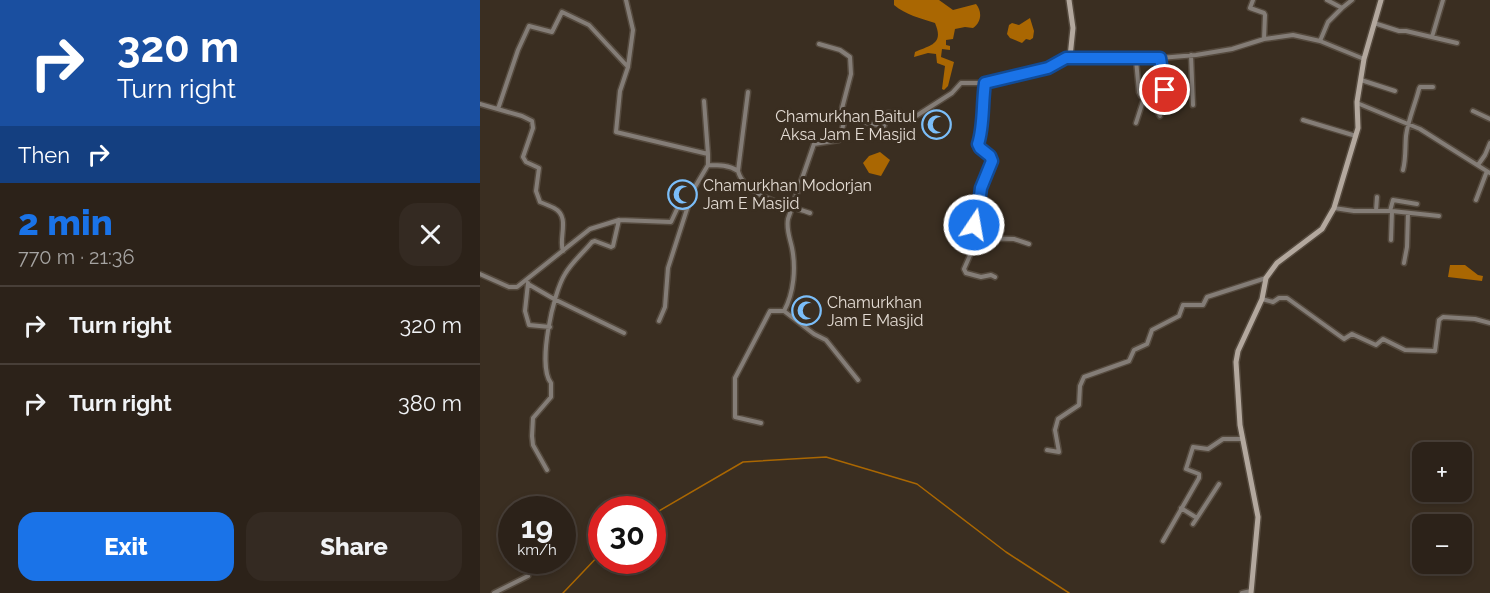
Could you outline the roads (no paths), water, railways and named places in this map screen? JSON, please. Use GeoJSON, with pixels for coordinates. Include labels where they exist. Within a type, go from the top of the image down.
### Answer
{"type":"FeatureCollection","features":[{"type":"Feature","properties":{"kind":"main road"},"geometry":{"type":"LineString","coordinates":[[1070,0],[1073,28],[1070,57]]}},
{"type":"Feature","properties":{"kind":"main road"},"geometry":{"type":"LineString","coordinates":[[1251,592],[1258,517],[1242,440],[1236,362],[1242,339],[1262,299],[1266,278],[1277,263],[1322,229],[1334,208],[1358,128],[1357,102],[1364,59],[1382,0]]}},
{"type":"Feature","properties":{"kind":"street"},"geometry":{"type":"LineString","coordinates":[[626,0],[633,30],[628,67],[620,91],[616,132],[708,154]]}},
{"type":"Feature","properties":{"kind":"street"},"geometry":{"type":"LineString","coordinates":[[1252,0],[1250,8],[1264,13],[1264,39]]}},
{"type":"Feature","properties":{"kind":"street"},"geometry":{"type":"LineString","coordinates":[[1327,0],[1342,8]]}},
{"type":"Feature","properties":{"kind":"street"},"geometry":{"type":"LineString","coordinates":[[1320,41],[1331,17],[1352,0]]}},
{"type":"Feature","properties":{"kind":"street"},"geometry":{"type":"LineString","coordinates":[[1431,37],[1443,0]]}},
{"type":"Feature","properties":{"kind":"street"},"geometry":{"type":"LineString","coordinates":[[498,109],[518,50],[529,26],[552,32],[561,12],[589,25],[628,67]]}},
{"type":"Feature","properties":{"kind":"street"},"geometry":{"type":"LineString","coordinates":[[1374,23],[1399,31],[1457,43]]}},
{"type":"Feature","properties":{"kind":"street"},"geometry":{"type":"LineString","coordinates":[[819,44],[840,50],[850,57],[851,74],[840,116],[845,119],[884,126],[888,113],[916,116],[952,93],[958,84],[985,83],[1048,68],[1070,57],[1136,60],[1191,55],[1232,50],[1264,39],[1293,34],[1320,41],[1364,59]]}},
{"type":"Feature","properties":{"kind":"street"},"geometry":{"type":"LineString","coordinates":[[1191,55],[1193,105]]}},
{"type":"Feature","properties":{"kind":"street"},"geometry":{"type":"LineString","coordinates":[[1160,58],[1165,90]]}},
{"type":"Feature","properties":{"kind":"street"},"geometry":{"type":"LineString","coordinates":[[1136,60],[1137,88],[1141,96],[1153,103],[1160,116]]}},
{"type":"Feature","properties":{"kind":"street"},"geometry":{"type":"LineString","coordinates":[[1361,81],[1395,91]]}},
{"type":"Feature","properties":{"kind":"street"},"geometry":{"type":"LineString","coordinates":[[985,83],[982,135],[978,144],[992,161],[981,188],[974,225],[974,238],[964,272],[981,277],[991,275],[995,277]]}},
{"type":"Feature","properties":{"kind":"street"},"geometry":{"type":"LineString","coordinates":[[1403,170],[1407,154],[1409,124],[1419,89],[1420,87],[1432,87]]}},
{"type":"Feature","properties":{"kind":"street"},"geometry":{"type":"LineString","coordinates":[[748,92],[738,171],[742,183],[771,200],[810,213]]}},
{"type":"Feature","properties":{"kind":"street"},"geometry":{"type":"LineString","coordinates":[[1136,123],[1144,98]]}},
{"type":"Feature","properties":{"kind":"street"},"geometry":{"type":"LineString","coordinates":[[659,321],[665,307],[668,268],[692,192],[708,165],[704,101]]}},
{"type":"Feature","properties":{"kind":"street"},"geometry":{"type":"LineString","coordinates":[[1357,102],[1409,124],[1489,172],[1476,200]]}},
{"type":"Feature","properties":{"kind":"street"},"geometry":{"type":"LineString","coordinates":[[480,104],[532,121],[533,128],[523,157],[526,162],[539,168],[536,190],[540,202],[554,208],[560,214],[563,223],[562,251]]}},
{"type":"Feature","properties":{"kind":"street"},"geometry":{"type":"LineString","coordinates":[[1473,111],[1490,119]]}},
{"type":"Feature","properties":{"kind":"street"},"geometry":{"type":"LineString","coordinates":[[784,311],[792,290],[793,256],[787,226],[793,207],[814,144],[838,140],[845,119]]}},
{"type":"Feature","properties":{"kind":"street"},"geometry":{"type":"LineString","coordinates":[[1303,120],[1356,136]]}},
{"type":"Feature","properties":{"kind":"street"},"geometry":{"type":"LineString","coordinates":[[1478,165],[1490,142]]}},
{"type":"Feature","properties":{"kind":"street"},"geometry":{"type":"LineString","coordinates":[[708,165],[723,166],[738,171]]}},
{"type":"Feature","properties":{"kind":"street"},"geometry":{"type":"LineString","coordinates":[[1376,211],[1377,197]]}},
{"type":"Feature","properties":{"kind":"street"},"geometry":{"type":"LineString","coordinates":[[1391,240],[1393,200],[1417,204]]}},
{"type":"Feature","properties":{"kind":"street"},"geometry":{"type":"LineString","coordinates":[[480,274],[510,287],[517,287],[528,282],[590,229],[619,220],[634,219],[670,223],[678,207],[687,208]]}},
{"type":"Feature","properties":{"kind":"street"},"geometry":{"type":"LineString","coordinates":[[1334,208],[1439,216]]}},
{"type":"Feature","properties":{"kind":"street"},"geometry":{"type":"LineString","coordinates":[[1404,263],[1408,213]]}},
{"type":"Feature","properties":{"kind":"street"},"geometry":{"type":"LineString","coordinates":[[547,470],[533,444],[532,436],[533,418],[551,397],[551,383],[548,379],[546,360],[554,299],[564,275],[592,242],[613,246],[619,220]]}},
{"type":"Feature","properties":{"kind":"street"},"geometry":{"type":"LineString","coordinates":[[974,238],[1014,239],[1029,244]]}},
{"type":"Feature","properties":{"kind":"street"},"geometry":{"type":"LineString","coordinates":[[1047,450],[1059,452],[1056,430],[1058,419],[1079,405],[1080,386],[1084,376],[1129,361],[1134,350],[1147,344],[1152,330],[1179,316],[1183,305],[1203,305],[1207,297],[1266,278]]}},
{"type":"Feature","properties":{"kind":"street"},"geometry":{"type":"LineString","coordinates":[[528,282],[554,299],[624,333]]}},
{"type":"Feature","properties":{"kind":"street"},"geometry":{"type":"LineString","coordinates":[[528,282],[525,311],[529,325],[550,327]]}},
{"type":"Feature","properties":{"kind":"street"},"geometry":{"type":"LineString","coordinates":[[1262,299],[1274,302],[1279,298],[1287,298],[1344,339],[1352,334],[1376,345],[1383,339],[1405,350],[1435,351],[1441,318],[1475,319],[1490,323]]}},
{"type":"Feature","properties":{"kind":"street"},"geometry":{"type":"LineString","coordinates":[[761,423],[735,417],[735,378],[770,311],[784,311],[814,334],[826,340],[858,380]]}},
{"type":"Feature","properties":{"kind":"street"},"geometry":{"type":"LineString","coordinates":[[1163,541],[1200,476],[1186,469],[1193,447],[1208,449],[1223,439],[1242,440]]}},
{"type":"Feature","properties":{"kind":"street"},"geometry":{"type":"LineString","coordinates":[[1194,524],[1219,484]]}},
{"type":"Feature","properties":{"kind":"street"},"geometry":{"type":"LineString","coordinates":[[1181,508],[1197,518]]}},
{"type":"Feature","properties":{"kind":"street"},"geometry":{"type":"LineString","coordinates":[[494,593],[528,576]]}},
{"type":"Feature","properties":{"kind":"street"},"geometry":{"type":"LineString","coordinates":[[1242,593],[1251,592]]}},
{"type":"Feature","properties":{"kind":"waterway"},"geometry":{"type":"LineString","coordinates":[[666,507],[743,462],[826,457],[917,484],[1006,552],[1069,593]]}},
{"type":"Feature","properties":{"kind":"waterway"},"geometry":{"type":"LineString","coordinates":[[563,593],[588,567]]}},
{"type":"Feature","properties":{"kind":"place","name":"Chamurkhan Baitul Aksa Jam E Masjid"},"geometry":{"type":"Point","coordinates":[937,125]}},
{"type":"Feature","properties":{"kind":"place","name":"Chamurkhan Modorjan Jam E Masjid"},"geometry":{"type":"Point","coordinates":[682,194]}},
{"type":"Feature","properties":{"kind":"place","name":"Chamurkhan Jam E Masjid"},"geometry":{"type":"Point","coordinates":[806,311]}}]}
